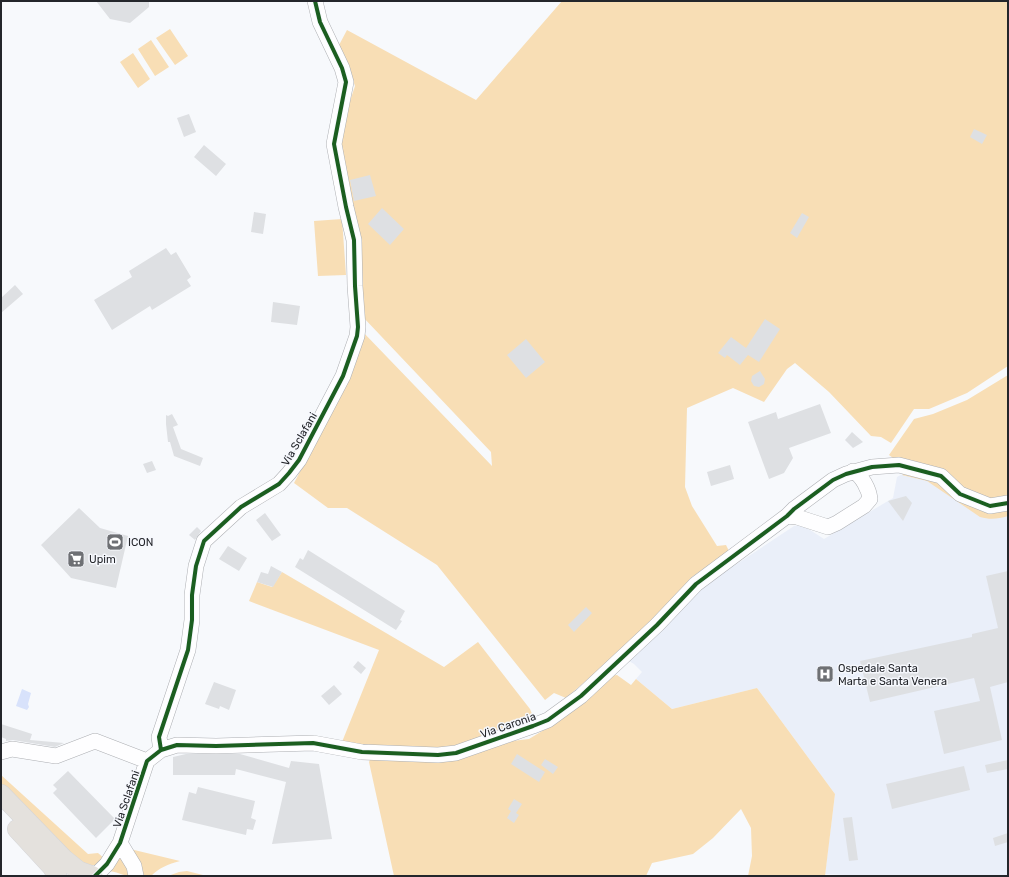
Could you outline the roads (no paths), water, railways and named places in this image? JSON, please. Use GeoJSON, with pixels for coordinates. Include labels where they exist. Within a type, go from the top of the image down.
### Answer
{"type":"FeatureCollection","features":[{"type":"Feature","properties":{"kind":"main road"},"geometry":{"type":"LineString","coordinates":[[1,794],[64,859],[79,871],[94,876]]}},
{"type":"Feature","properties":{"kind":"main road"},"geometry":{"type":"LineString","coordinates":[[1,812],[52,867],[57,876]]}},
{"type":"Feature","properties":{"kind":"street","name":"Via Sclafani"},"geometry":{"type":"LineString","coordinates":[[94,876],[107,864],[120,843],[148,762],[161,750],[159,737],[188,650],[192,620],[192,595],[196,566],[204,541],[241,507],[279,484],[299,460],[343,376],[357,336],[358,327],[354,240],[334,144],[346,82],[342,68],[320,22],[315,1]]}},
{"type":"Feature","properties":{"kind":"street","name":"Via Caronia"},"geometry":{"type":"LineString","coordinates":[[161,750],[177,745],[216,746],[313,743],[362,752],[438,755],[456,753],[548,720],[581,696],[657,625],[696,584],[833,480],[853,471],[872,467],[899,465],[941,476],[960,494],[990,506],[1008,503]]}},
{"type":"Feature","properties":{"kind":"street"},"geometry":{"type":"LineString","coordinates":[[787,516],[797,517],[828,527],[864,506],[870,499],[870,495],[859,475],[853,471]]}},
{"type":"Feature","properties":{"kind":"street"},"geometry":{"type":"LineString","coordinates":[[1,752],[12,749],[56,756],[95,741],[148,762]]}},
{"type":"Feature","properties":{"kind":"street"},"geometry":{"type":"LineString","coordinates":[[120,843],[134,866],[136,876]]}},
{"type":"Feature","properties":{"kind":"water"},"geometry":{"type":"Polygon","coordinates":[[[22,689],[31,693],[28,704],[29,707],[27,710],[16,706],[22,689]]]}},
{"type":"Feature","properties":{"kind":"place","name":"ICON"},"geometry":{"type":"Point","coordinates":[115,542]}},
{"type":"Feature","properties":{"kind":"place","name":"Upim"},"geometry":{"type":"Point","coordinates":[76,559]}},
{"type":"Feature","properties":{"kind":"place","name":"Ospedale Santa Marta e Santa Venera"},"geometry":{"type":"Point","coordinates":[825,674]}}]}
